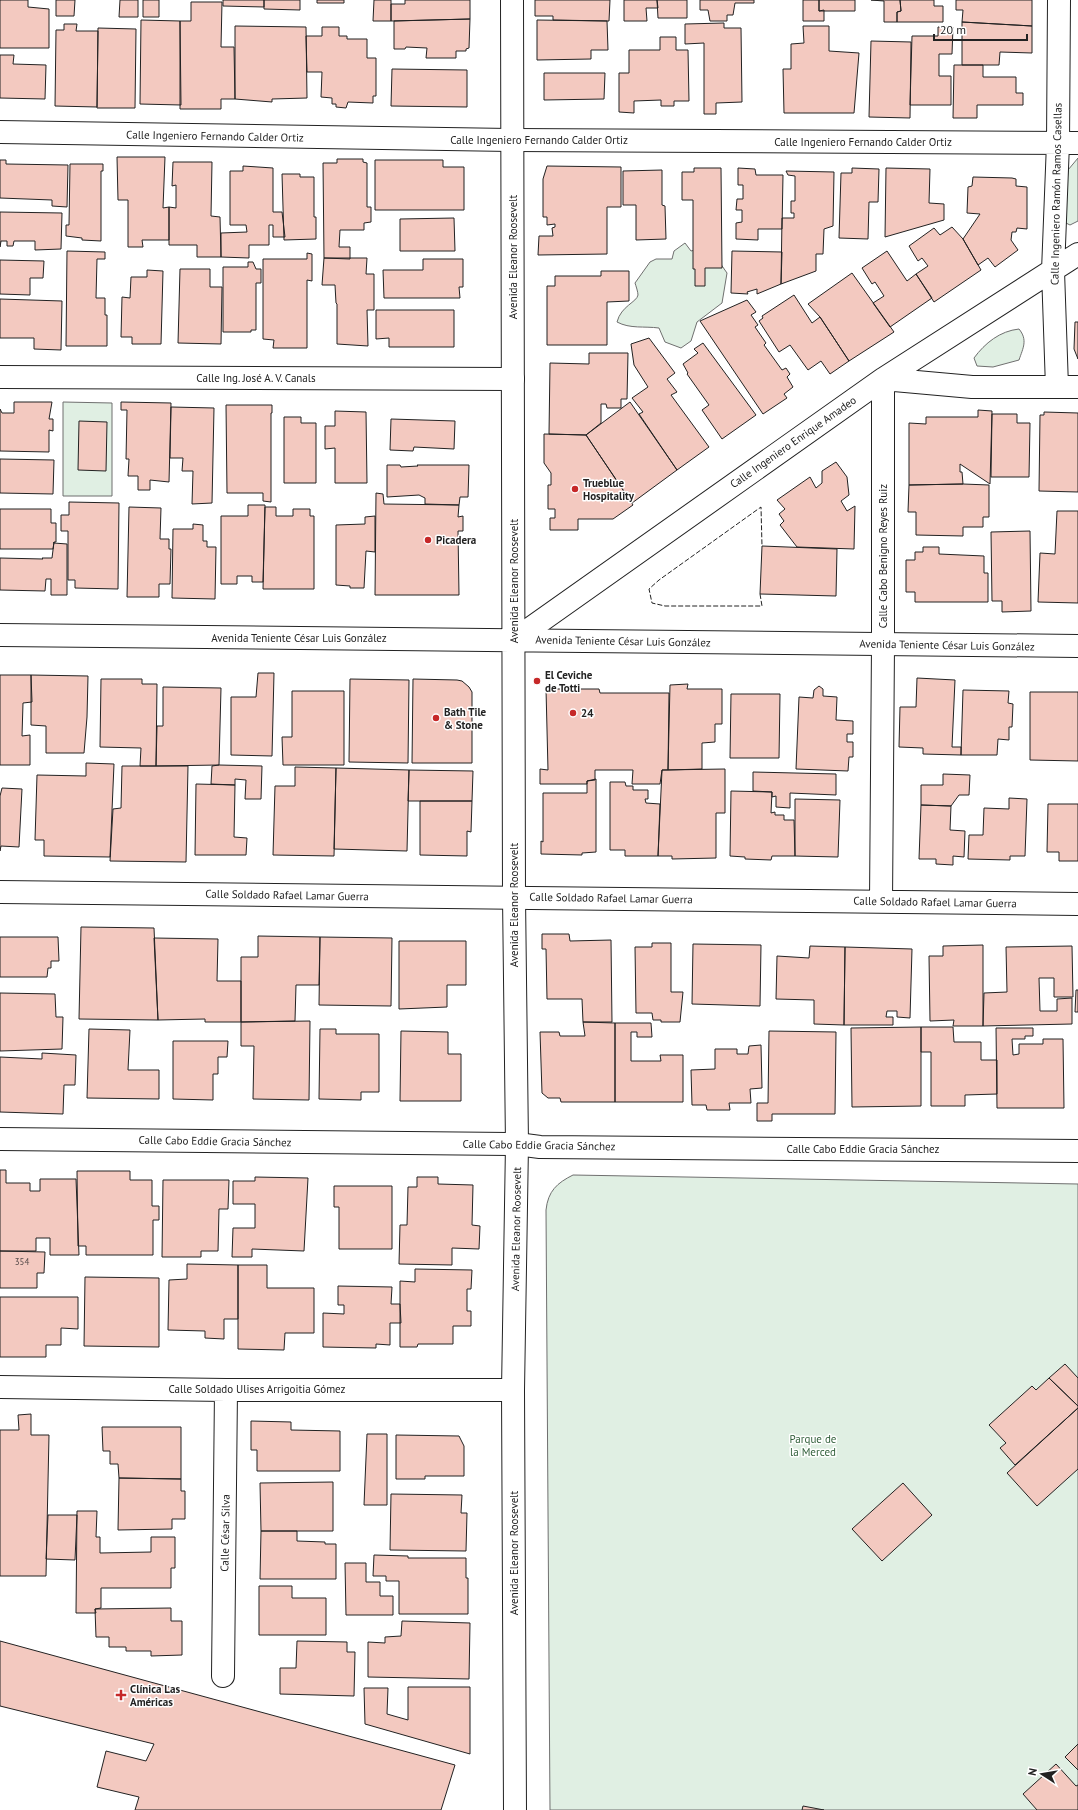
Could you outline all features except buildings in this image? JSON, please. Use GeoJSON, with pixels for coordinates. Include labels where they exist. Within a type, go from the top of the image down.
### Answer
{"type":"FeatureCollection","features":[{"type":"Feature","properties":{"kind":"street","name":"Avenida Eleanor Roosevelt"},"geometry":{"type":"LineString","coordinates":[[512,0],[514,140],[514,897],[517,1144],[514,1390],[514,1810]]}},
{"type":"Feature","properties":{"kind":"street","name":"Calle Ingeniero Ramón Ramos Casellas"},"geometry":{"type":"LineString","coordinates":[[1057,387],[1053,271],[1068,143],[1059,0]]}},
{"type":"Feature","properties":{"kind":"street","name":"Calle Ingeniero Fernando Calder Ortiz"},"geometry":{"type":"LineString","coordinates":[[0,132],[514,140],[1068,143]]}},
{"type":"Feature","properties":{"kind":"street","name":"Calle Ingeniero Enrique Amadeo"},"geometry":{"type":"LineString","coordinates":[[514,640],[883,379],[1078,254]]}},
{"type":"Feature","properties":{"kind":"street","name":"Calle Ing. José A. V. Canals"},"geometry":{"type":"LineString","coordinates":[[0,377],[513,379]]}},
{"type":"Feature","properties":{"kind":"street"},"geometry":{"type":"LineString","coordinates":[[883,379],[972,387],[1078,387]]}},
{"type":"Feature","properties":{"kind":"street","name":"Calle Cabo Benigno Reyes Ruiz"},"geometry":{"type":"LineString","coordinates":[[881,902],[883,379]]}},
{"type":"Feature","properties":{"kind":"street","name":"Avenida Teniente César Luis González"},"geometry":{"type":"LineString","coordinates":[[0,635],[1078,646]]}},
{"type":"Feature","properties":{"kind":"street","name":"Calle Soldado Rafael Lamar Guerra"},"geometry":{"type":"LineString","coordinates":[[0,892],[1078,904]]}},
{"type":"Feature","properties":{"kind":"street","name":"Calle Cabo Eddie Gracia Sánchez"},"geometry":{"type":"LineString","coordinates":[[0,1139],[517,1144],[548,1147],[1078,1150]]}},
{"type":"Feature","properties":{"kind":"street","name":"Calle Soldado Ulises Arrigoitia Gómez"},"geometry":{"type":"LineString","coordinates":[[0,1386],[226,1390],[514,1390]]}},
{"type":"Feature","properties":{"kind":"street","name":"Calle César Silva"},"geometry":{"type":"LineString","coordinates":[[223,1676],[226,1390]]}},
{"type":"Feature","properties":{"kind":"green space"},"geometry":{"type":"Polygon","coordinates":[[[1078,158],[1078,221],[1070,225],[1064,222],[1068,170],[1078,158]]]}},
{"type":"Feature","properties":{"kind":"green space"},"geometry":{"type":"Polygon","coordinates":[[[685,243],[691,251],[703,248],[720,263],[727,273],[722,303],[697,322],[691,341],[681,348],[665,342],[659,328],[632,326],[617,322],[625,308],[637,298],[638,294],[635,283],[650,262],[656,259],[672,259],[674,251],[685,243]]]}},
{"type":"Feature","properties":{"kind":"green space"},"geometry":{"type":"Polygon","coordinates":[[[1019,329],[1024,340],[1019,360],[993,367],[977,366],[974,358],[983,347],[999,335],[1019,329]]]}},
{"type":"Feature","properties":{"kind":"green space"},"geometry":{"type":"Polygon","coordinates":[[[63,402],[112,403],[112,496],[63,496],[63,402]]]}},
{"type":"Feature","properties":{"kind":"green space","name":"Parque de la Merced"},"geometry":{"type":"Polygon","coordinates":[[[573,1175],[1078,1184],[1078,1810],[550,1810],[546,1210],[547,1203],[554,1188],[562,1181],[573,1175]]]}},
{"type":"Feature","properties":{"kind":"fence"},"geometry":{"type":"LineString","coordinates":[[760,594],[762,606],[665,606],[652,603],[649,589],[659,580],[761,507],[762,546]]}},
{"type":"Feature","properties":{"kind":"place","name":"Trueblue Hospitality"},"geometry":{"type":"Point","coordinates":[575,489]}},
{"type":"Feature","properties":{"kind":"place","name":"Picadera"},"geometry":{"type":"Point","coordinates":[428,540]}},
{"type":"Feature","properties":{"kind":"place","name":"El Ceviche de Totti"},"geometry":{"type":"Point","coordinates":[537,681]}},
{"type":"Feature","properties":{"kind":"place","name":"24"},"geometry":{"type":"Point","coordinates":[573,713]}},
{"type":"Feature","properties":{"kind":"place","name":"Bath Tile & Stone"},"geometry":{"type":"Point","coordinates":[436,718]}},
{"type":"Feature","properties":{"kind":"place","name":"Clínica Las Américas"},"geometry":{"type":"Point","coordinates":[121,1695]}}]}
